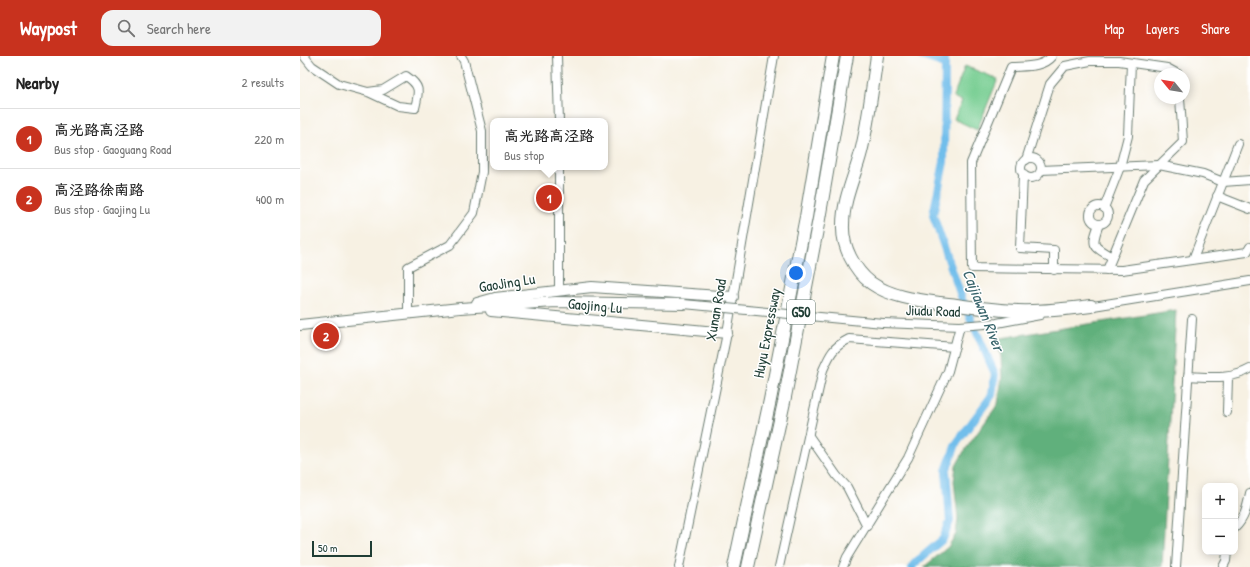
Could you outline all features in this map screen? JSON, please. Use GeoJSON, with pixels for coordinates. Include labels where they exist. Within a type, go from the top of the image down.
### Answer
{"type":"FeatureCollection","features":[{"type":"Feature","properties":{"kind":"highway","name":"Huyu Expressway"},"geometry":{"type":"LineString","coordinates":[[734,567],[770,400],[800,247],[833,56]]}},
{"type":"Feature","properties":{"kind":"highway","name":"Huyu Expressway"},"geometry":{"type":"LineString","coordinates":[[748,567],[786,394],[847,56]]}},
{"type":"Feature","properties":{"kind":"highway"},"geometry":{"type":"LineString","coordinates":[[877,56],[865,133],[844,212],[842,226],[844,240],[849,255],[858,270],[871,282],[885,291],[904,297],[941,303],[1020,311],[1042,311],[1091,306]]}},
{"type":"Feature","properties":{"kind":"main road","name":"GaoJing Lu"},"geometry":{"type":"LineString","coordinates":[[460,308],[495,298],[592,288],[733,297]]}},
{"type":"Feature","properties":{"kind":"main road","name":"Gaojing Lu"},"geometry":{"type":"LineString","coordinates":[[300,325],[460,308],[556,302],[684,304]]}},
{"type":"Feature","properties":{"kind":"main road","name":"Gaojing Lu"},"geometry":{"type":"LineString","coordinates":[[460,308],[727,333]]}},
{"type":"Feature","properties":{"kind":"street"},"geometry":{"type":"LineString","coordinates":[[304,56],[312,66],[339,84],[368,92],[398,106],[415,108],[418,93],[415,82],[406,76],[383,90],[368,92]]}},
{"type":"Feature","properties":{"kind":"street"},"geometry":{"type":"LineString","coordinates":[[408,313],[408,267],[450,245],[474,214],[482,172],[482,130],[464,61],[461,56]]}},
{"type":"Feature","properties":{"kind":"street"},"geometry":{"type":"LineString","coordinates":[[557,56],[559,118]]}},
{"type":"Feature","properties":{"kind":"street","name":"Xunan Road"},"geometry":{"type":"LineString","coordinates":[[679,567],[727,333],[774,56]]}},
{"type":"Feature","properties":{"kind":"street"},"geometry":{"type":"LineString","coordinates":[[1050,59],[1040,64],[1011,67],[971,163],[972,268],[1122,270],[1247,252],[1250,247]]}},
{"type":"Feature","properties":{"kind":"street"},"geometry":{"type":"LineString","coordinates":[[1054,270],[1054,250],[1020,248],[1023,175],[1021,168],[1023,162],[1026,160],[1050,84],[1065,66],[1090,61],[1119,61],[1167,68]]}},
{"type":"Feature","properties":{"kind":"street"},"geometry":{"type":"LineString","coordinates":[[1104,208],[1120,166],[1128,136],[1131,63]]}},
{"type":"Feature","properties":{"kind":"street"},"geometry":{"type":"LineString","coordinates":[[1107,270],[1144,180],[1182,142],[1180,104]]}},
{"type":"Feature","properties":{"kind":"street"},"geometry":{"type":"LineString","coordinates":[[1193,259],[1238,144]]}},
{"type":"Feature","properties":{"kind":"street"},"geometry":{"type":"LineString","coordinates":[[1023,175],[1032,179],[1038,176],[1041,170],[1040,164],[1035,159],[1026,160]]}},
{"type":"Feature","properties":{"kind":"street"},"geometry":{"type":"LineString","coordinates":[[1041,170],[1159,165],[1203,174],[1223,182],[1250,180]]}},
{"type":"Feature","properties":{"kind":"street"},"geometry":{"type":"LineString","coordinates":[[559,170],[559,291]]}},
{"type":"Feature","properties":{"kind":"street"},"geometry":{"type":"LineString","coordinates":[[1217,196],[1250,209]]}},
{"type":"Feature","properties":{"kind":"street"},"geometry":{"type":"LineString","coordinates":[[1099,224],[1092,219],[1091,214],[1096,207],[1104,208],[1108,212],[1108,218],[1099,224],[1094,238],[1094,244],[1098,249],[1112,257]]}},
{"type":"Feature","properties":{"kind":"street","name":"Jiudu Road"},"geometry":{"type":"LineString","coordinates":[[684,304],[883,323],[960,326],[997,323],[1091,306],[1250,281]]}},
{"type":"Feature","properties":{"kind":"street"},"geometry":{"type":"LineString","coordinates":[[1176,567],[1192,319]]}},
{"type":"Feature","properties":{"kind":"street"},"geometry":{"type":"LineString","coordinates":[[843,567],[847,557],[908,458],[948,371],[960,326]]}},
{"type":"Feature","properties":{"kind":"street"},"geometry":{"type":"LineString","coordinates":[[779,567],[823,370],[830,354],[839,345],[849,339],[955,347]]}},
{"type":"Feature","properties":{"kind":"street"},"geometry":{"type":"LineString","coordinates":[[1188,376],[1228,377],[1250,369]]}},
{"type":"Feature","properties":{"kind":"street"},"geometry":{"type":"LineString","coordinates":[[1227,412],[1228,377]]}},
{"type":"Feature","properties":{"kind":"street"},"geometry":{"type":"LineString","coordinates":[[808,436],[836,476],[847,487],[866,526]]}},
{"type":"Feature","properties":{"kind":"street"},"geometry":{"type":"LineString","coordinates":[[1238,525],[1242,522],[1247,511],[1250,493]]}},
{"type":"Feature","properties":{"kind":"street"},"geometry":{"type":"LineString","coordinates":[[1223,567],[1227,555]]}},
{"type":"Feature","properties":{"kind":"green space"},"geometry":{"type":"Polygon","coordinates":[[[965,66],[998,79],[977,130],[954,119],[962,101],[953,97],[965,66]]]}},
{"type":"Feature","properties":{"kind":"green space"},"geometry":{"type":"Polygon","coordinates":[[[1176,310],[1162,567],[924,567],[948,547],[956,534],[958,519],[954,481],[956,466],[963,453],[998,404],[1002,377],[1001,356],[995,339],[1176,310]]]}},
{"type":"Feature","properties":{"kind":"waterway","name":"Caijiawan River"},"geometry":{"type":"LineString","coordinates":[[912,567],[943,539],[950,521],[946,471],[956,444],[992,395],[995,374],[962,299],[933,215],[944,162],[945,64],[921,56]]}},
{"type":"Feature","properties":{"kind":"waterway","name":"Caijiawan River"},"geometry":{"type":"LineString","coordinates":[[945,56],[945,64]]}},
{"type":"Feature","properties":{"kind":"place","name":"高光路高泾路"},"geometry":{"type":"Point","coordinates":[549,198]}},
{"type":"Feature","properties":{"kind":"place","name":"高泾路徐南路"},"geometry":{"type":"Point","coordinates":[326,336]}}]}
